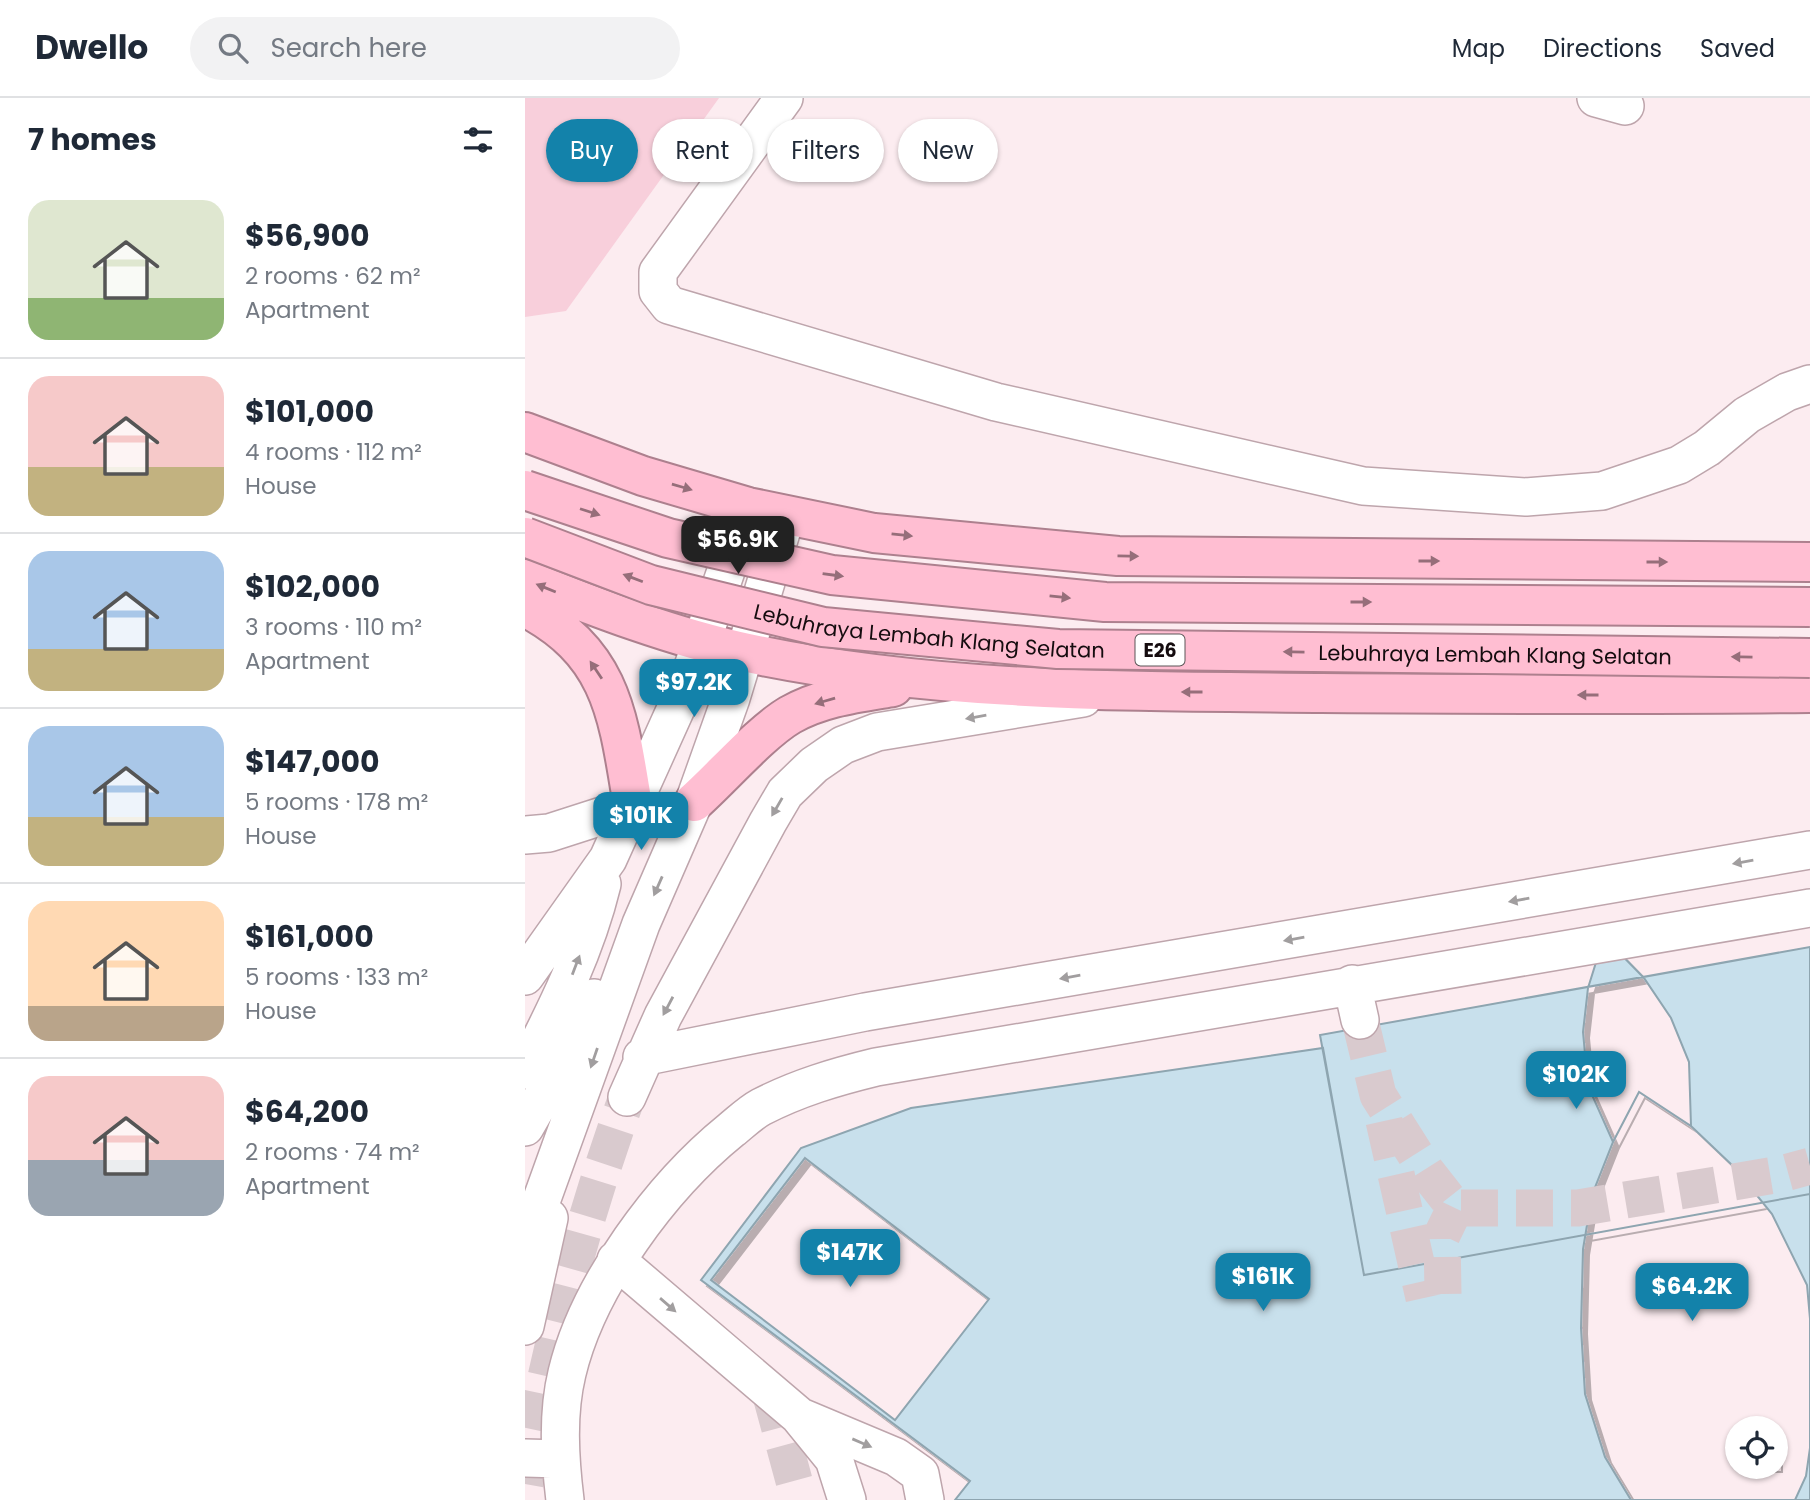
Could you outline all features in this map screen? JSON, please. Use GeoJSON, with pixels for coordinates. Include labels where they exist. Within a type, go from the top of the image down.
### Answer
{"type":"FeatureCollection","features":[{"type":"Feature","properties":{"kind":"highway"},"geometry":{"type":"LineString","coordinates":[[525,432],[643,476],[748,507],[874,533],[1118,556],[1810,562]]}},
{"type":"Feature","properties":{"kind":"highway"},"geometry":{"type":"LineString","coordinates":[[525,490],[668,538],[832,575],[1105,602],[1810,607]]}},
{"type":"Feature","properties":{"kind":"highway","name":"Lebuhraya Lembah Klang Selatan"},"geometry":{"type":"LineString","coordinates":[[525,537],[651,585],[823,627],[1058,649],[1810,658]]}},
{"type":"Feature","properties":{"kind":"highway"},"geometry":{"type":"LineString","coordinates":[[525,579],[745,652],[816,666],[1021,689],[1115,692],[1656,695],[1810,693]]}},
{"type":"Feature","properties":{"kind":"highway"},"geometry":{"type":"LineString","coordinates":[[525,607],[551,620],[578,642],[603,679],[616,719],[633,806]]}},
{"type":"Feature","properties":{"kind":"highway"},"geometry":{"type":"LineString","coordinates":[[694,802],[787,716],[816,703],[858,692],[940,680]]}},
{"type":"Feature","properties":{"kind":"street"},"geometry":{"type":"LineString","coordinates":[[785,98],[658,272],[657,291],[669,305],[996,402],[1377,487],[1526,497],[1602,491],[1679,465],[1707,448],[1747,415],[1787,392],[1810,384]]}},
{"type":"Feature","properties":{"kind":"street"},"geometry":{"type":"LineString","coordinates":[[525,976],[608,859],[703,640],[748,507]]}},
{"type":"Feature","properties":{"kind":"street"},"geometry":{"type":"LineString","coordinates":[[525,1246],[641,924],[694,802],[745,652],[786,516]]}},
{"type":"Feature","properties":{"kind":"street"},"geometry":{"type":"LineString","coordinates":[[627,1097],[642,1057],[785,793],[814,765],[843,745],[877,732],[1115,692]]}},
{"type":"Feature","properties":{"kind":"street"},"geometry":{"type":"LineString","coordinates":[[525,835],[549,833],[633,806]]}},
{"type":"Feature","properties":{"kind":"street"},"geometry":{"type":"LineString","coordinates":[[642,1057],[865,1012],[1810,850]]}},
{"type":"Feature","properties":{"kind":"street"},"geometry":{"type":"LineString","coordinates":[[525,1070],[566,990],[594,916],[608,859]]}},
{"type":"Feature","properties":{"kind":"street"},"geometry":{"type":"LineString","coordinates":[[565,1500],[543,1459],[567,1373],[588,1319],[616,1261],[669,1191],[707,1150],[758,1108],[816,1082],[876,1067],[1810,908]]}},
{"type":"Feature","properties":{"kind":"street"},"geometry":{"type":"LineString","coordinates":[[525,1127],[571,1047],[611,962],[641,924]]}},
{"type":"Feature","properties":{"kind":"street"},"geometry":{"type":"LineString","coordinates":[[1352,984],[1360,1020]]}},
{"type":"Feature","properties":{"kind":"street"},"geometry":{"type":"LineString","coordinates":[[525,1326],[569,1128]]}},
{"type":"Feature","properties":{"kind":"street"},"geometry":{"type":"LineString","coordinates":[[616,1261],[799,1416],[834,1459],[847,1500]]}},
{"type":"Feature","properties":{"kind":"street"},"geometry":{"type":"LineString","coordinates":[[799,1416],[896,1457],[920,1474],[925,1500]]}},
{"type":"Feature","properties":{"kind":"shaded area"},"geometry":{"type":"Polygon","coordinates":[[[525,98],[719,98],[704,119],[652,119],[652,182],[659,182],[566,311],[525,317],[525,98]]]}},
{"type":"Feature","properties":{"kind":"building"},"geometry":{"type":"Polygon","coordinates":[[[1604,937],[1644,978],[1671,1018],[1689,1062],[1691,1126],[1639,1092],[1613,1142],[1588,1086],[1583,1032],[1588,988],[1604,937]]]}},
{"type":"Feature","properties":{"kind":"building"},"geometry":{"type":"Polygon","coordinates":[[[1810,947],[1810,1194],[1364,1275],[1320,1035],[1810,947]]]}},
{"type":"Feature","properties":{"kind":"building"},"geometry":{"type":"Polygon","coordinates":[[[1323,1048],[1364,1275],[1810,1194],[1810,1500],[955,1500],[970,1481],[701,1280],[801,1148],[911,1108],[1323,1048]]]}},
{"type":"Feature","properties":{"kind":"building"},"geometry":{"type":"Polygon","coordinates":[[[1639,1092],[1691,1126],[1734,1167],[1772,1214],[1807,1285],[1810,1319],[1810,1448],[1806,1476],[1795,1500],[1631,1500],[1605,1457],[1585,1394],[1581,1328],[1583,1249],[1592,1195],[1613,1142],[1639,1092]]]}},
{"type":"Feature","properties":{"kind":"building"},"geometry":{"type":"Polygon","coordinates":[[[805,1158],[989,1299],[895,1420],[711,1280],[805,1158]]]}},
{"type":"Feature","properties":{"kind":"tunnel"},"geometry":{"type":"LineString","coordinates":[[1360,1020],[1378,1095],[1426,1171],[1455,1208],[1578,1208],[1781,1174],[1810,1166]]}},
{"type":"Feature","properties":{"kind":"tunnel"},"geometry":{"type":"LineString","coordinates":[[525,1484],[567,1289],[595,1192],[627,1097]]}},
{"type":"Feature","properties":{"kind":"tunnel"},"geometry":{"type":"LineString","coordinates":[[1384,1121],[1424,1298]]}},
{"type":"Feature","properties":{"kind":"tunnel"},"geometry":{"type":"LineString","coordinates":[[1443,1294],[1442,1235],[1455,1208]]}},
{"type":"Feature","properties":{"kind":"tunnel"},"geometry":{"type":"LineString","coordinates":[[770,1392],[796,1488]]}}]}
